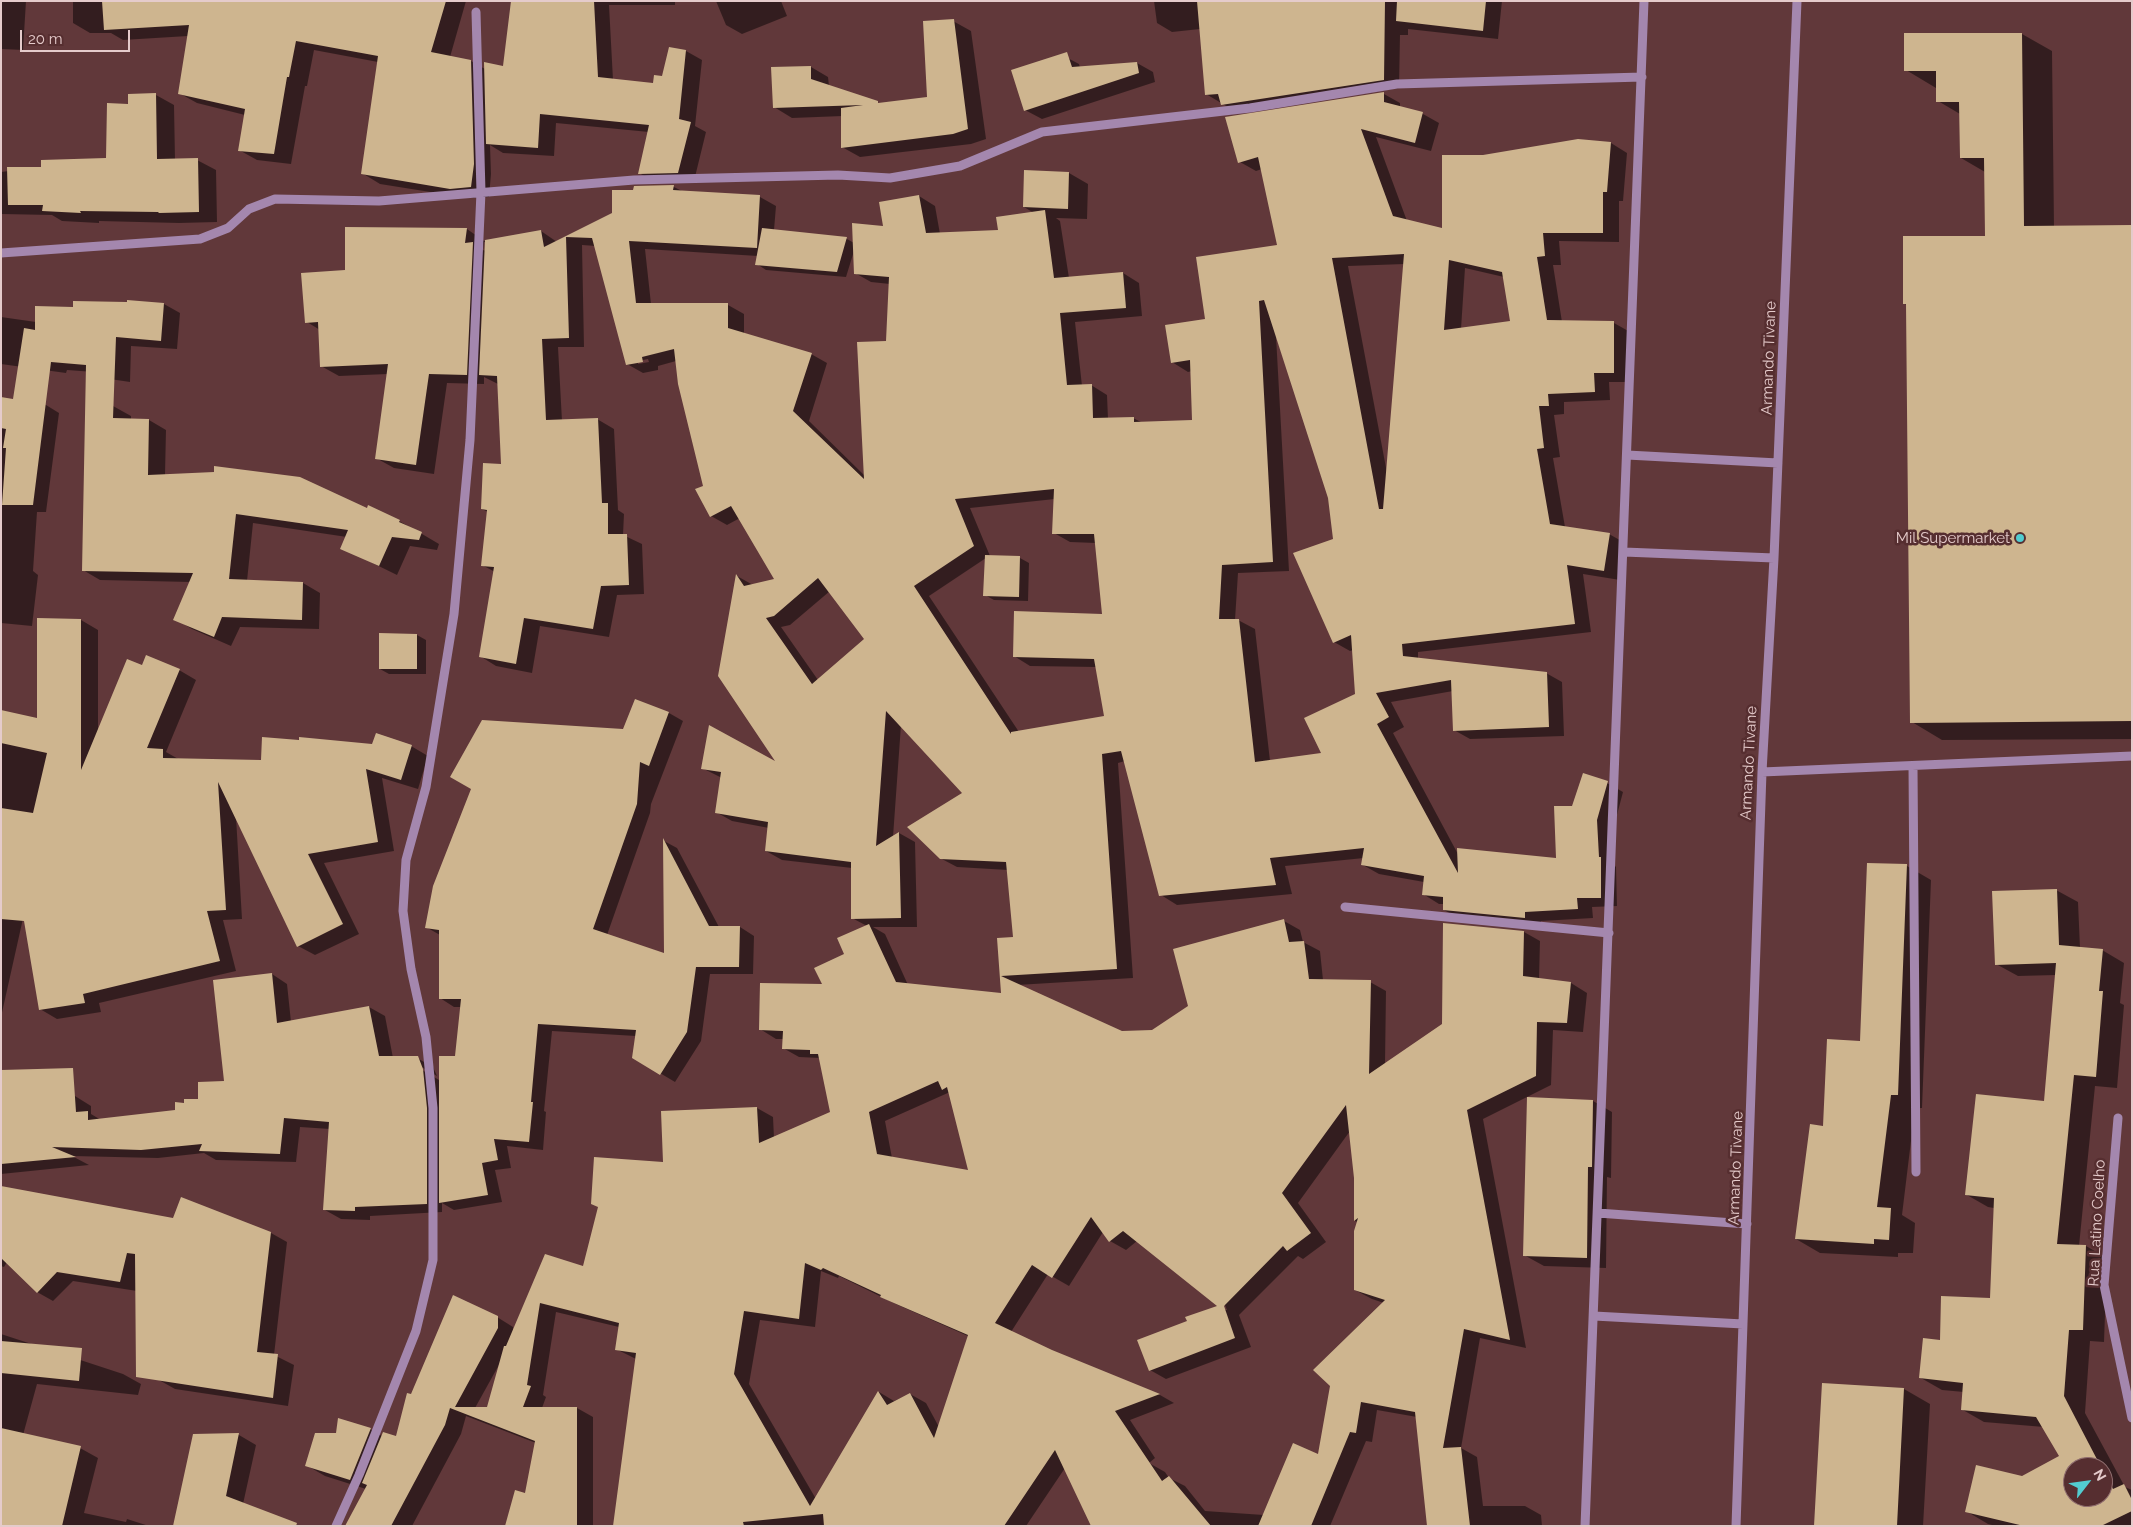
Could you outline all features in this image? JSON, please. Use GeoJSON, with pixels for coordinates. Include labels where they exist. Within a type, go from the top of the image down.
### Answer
{"type":"FeatureCollection","features":[{"type":"Feature","properties":{"kind":"street"},"geometry":{"type":"LineString","coordinates":[[1585,1526],[1644,1]]}},
{"type":"Feature","properties":{"kind":"street","name":"Armando Tivane"},"geometry":{"type":"LineString","coordinates":[[1736,1526],[1762,772],[1774,558],[1797,1]]}},
{"type":"Feature","properties":{"kind":"street"},"geometry":{"type":"LineString","coordinates":[[336,1526],[359,1475],[416,1330],[433,1260],[433,1108],[426,1036],[411,969],[402,911],[406,860],[426,787],[454,614],[470,440],[481,192],[476,12]]}},
{"type":"Feature","properties":{"kind":"street"},"geometry":{"type":"LineString","coordinates":[[1,253],[200,239],[228,228],[249,209],[275,199],[379,201],[634,180],[838,175],[890,178],[960,166],[1042,132],[1250,108],[1397,84],[1642,77]]}},
{"type":"Feature","properties":{"kind":"street"},"geometry":{"type":"LineString","coordinates":[[1627,455],[1778,463]]}},
{"type":"Feature","properties":{"kind":"street"},"geometry":{"type":"LineString","coordinates":[[1624,552],[1774,558]]}},
{"type":"Feature","properties":{"kind":"street"},"geometry":{"type":"LineString","coordinates":[[1762,772],[2132,756]]}},
{"type":"Feature","properties":{"kind":"street"},"geometry":{"type":"LineString","coordinates":[[1913,766],[1916,1172]]}},
{"type":"Feature","properties":{"kind":"street"},"geometry":{"type":"LineString","coordinates":[[1345,907],[1609,933]]}},
{"type":"Feature","properties":{"kind":"street","name":"Rua Latino Coelho"},"geometry":{"type":"LineString","coordinates":[[2118,1118],[2104,1285],[2132,1417]]}},
{"type":"Feature","properties":{"kind":"street"},"geometry":{"type":"LineString","coordinates":[[1598,1213],[1747,1224]]}},
{"type":"Feature","properties":{"kind":"street"},"geometry":{"type":"LineString","coordinates":[[1594,1316],[1743,1324]]}},
{"type":"Feature","properties":{"kind":"building"},"geometry":{"type":"Polygon","coordinates":[[[102,1],[446,1],[431,52],[471,60],[474,164],[471,187],[450,189],[361,174],[378,56],[296,41],[289,77],[287,77],[274,154],[238,151],[245,109],[178,94],[189,25],[104,30],[102,1]]]}},
{"type":"Feature","properties":{"kind":"building"},"geometry":{"type":"Polygon","coordinates":[[[511,1],[594,1],[598,77],[653,83],[654,75],[662,76],[669,47],[686,50],[679,119],[691,122],[678,173],[638,174],[649,125],[540,114],[538,148],[486,144],[484,62],[503,66],[511,1]]]}},
{"type":"Feature","properties":{"kind":"building"},"geometry":{"type":"Polygon","coordinates":[[[1197,1],[1385,1],[1384,80],[1221,105],[1218,94],[1205,95],[1197,1]]]}},
{"type":"Feature","properties":{"kind":"building"},"geometry":{"type":"Polygon","coordinates":[[[1397,1],[1486,1],[1483,31],[1396,21],[1397,1]]]}},
{"type":"Feature","properties":{"kind":"building"},"geometry":{"type":"Polygon","coordinates":[[[954,19],[968,129],[953,134],[841,148],[841,108],[863,105],[773,108],[771,67],[811,66],[811,79],[878,101],[878,103],[927,97],[923,21],[954,19]]]}},
{"type":"Feature","properties":{"kind":"building","name":"Mil Supermarket"},"geometry":{"type":"Polygon","coordinates":[[[1904,33],[2022,33],[2024,226],[2132,225],[2132,721],[1910,723],[1906,304],[1903,304],[1903,236],[1985,236],[1984,158],[1960,158],[1959,102],[1936,102],[1936,71],[1904,71],[1904,33]]]}},
{"type":"Feature","properties":{"kind":"building"},"geometry":{"type":"Polygon","coordinates":[[[1067,52],[1072,67],[1137,62],[1139,73],[1024,111],[1011,70],[1067,52]]]}},
{"type":"Feature","properties":{"kind":"building"},"geometry":{"type":"Polygon","coordinates":[[[1384,92],[1384,102],[1423,112],[1415,143],[1361,129],[1393,216],[1442,228],[1442,155],[1483,155],[1578,139],[1611,142],[1607,192],[1603,192],[1603,233],[1543,233],[1545,256],[1537,257],[1547,320],[1614,321],[1614,373],[1594,373],[1595,392],[1548,394],[1549,406],[1539,406],[1544,448],[1537,449],[1550,524],[1610,533],[1604,571],[1567,565],[1575,624],[1402,644],[1403,656],[1547,672],[1549,727],[1453,731],[1451,680],[1376,693],[1389,717],[1377,724],[1458,873],[1457,848],[1556,858],[1554,806],[1572,806],[1583,773],[1608,781],[1597,820],[1599,857],[1601,857],[1601,898],[1577,898],[1578,909],[1525,912],[1525,918],[1443,910],[1443,897],[1422,895],[1424,876],[1361,865],[1364,848],[1270,858],[1276,885],[1159,896],[1121,751],[1102,754],[1117,969],[1001,976],[1122,1031],[1152,1030],[1188,1006],[1173,949],[1284,919],[1289,942],[1304,941],[1309,979],[1371,980],[1369,1074],[1442,1024],[1443,923],[1524,931],[1523,976],[1571,982],[1567,1023],[1537,1022],[1536,1076],[1467,1110],[1510,1340],[1464,1329],[1443,1448],[1461,1447],[1470,1526],[1427,1526],[1415,1412],[1361,1402],[1356,1433],[1350,1432],[1311,1526],[1258,1526],[1293,1443],[1318,1454],[1330,1386],[1313,1370],[1385,1300],[1354,1290],[1354,1231],[1358,1218],[1354,1221],[1354,1178],[1346,1105],[1282,1193],[1311,1233],[1287,1251],[1283,1246],[1224,1306],[1235,1338],[1149,1371],[1137,1340],[1187,1321],[1185,1317],[1217,1306],[1123,1231],[1109,1242],[1091,1217],[1052,1278],[1032,1265],[995,1323],[1052,1350],[1160,1394],[1115,1411],[1162,1481],[1169,1476],[1211,1526],[1091,1526],[1055,1450],[1004,1526],[824,1526],[823,1514],[743,1522],[744,1526],[613,1526],[636,1353],[615,1350],[619,1323],[540,1303],[527,1385],[531,1386],[523,1407],[577,1407],[577,1526],[505,1526],[515,1490],[525,1493],[535,1441],[450,1408],[445,1425],[391,1526],[345,1526],[367,1485],[362,1483],[383,1432],[396,1436],[407,1393],[411,1394],[453,1295],[498,1316],[498,1328],[455,1407],[487,1407],[504,1346],[506,1346],[545,1254],[583,1266],[598,1207],[591,1204],[594,1157],[663,1162],[661,1111],[757,1107],[759,1143],[830,1112],[818,1054],[810,1054],[810,1050],[782,1049],[783,1031],[759,1030],[760,983],[822,984],[814,968],[844,954],[837,938],[869,924],[896,982],[1001,993],[997,938],[1013,937],[1006,862],[940,859],[907,827],[962,793],[886,711],[876,846],[899,832],[901,918],[851,919],[851,862],[765,851],[768,822],[715,813],[721,772],[701,769],[709,725],[775,761],[718,676],[736,574],[744,586],[774,579],[731,506],[710,517],[695,489],[703,486],[678,384],[674,349],[642,357],[643,362],[626,365],[592,238],[566,237],[569,338],[542,339],[546,420],[598,418],[602,503],[608,503],[608,534],[627,534],[629,585],[601,586],[593,629],[524,618],[516,664],[479,657],[494,567],[481,566],[487,510],[481,509],[483,463],[501,464],[497,376],[479,375],[485,240],[541,230],[544,247],[612,213],[612,190],[633,190],[634,186],[674,185],[673,190],[760,195],[757,248],[629,241],[636,303],[728,303],[728,328],[812,353],[793,411],[864,479],[857,342],[886,341],[889,277],[854,274],[852,223],[883,226],[879,202],[919,195],[926,233],[998,230],[996,217],[1045,210],[1054,278],[1123,272],[1126,308],[1060,313],[1067,385],[1092,384],[1093,418],[1134,417],[1134,422],[1192,420],[1190,360],[1171,363],[1165,325],[1205,319],[1196,257],[1277,245],[1258,157],[1238,163],[1225,117],[1384,92]],[[1404,254],[1332,258],[1379,509],[1383,509],[1404,254]],[[1449,260],[1444,330],[1510,321],[1502,272],[1449,260]],[[1264,300],[1259,301],[1273,562],[1222,565],[1219,619],[1239,619],[1255,762],[1321,753],[1304,718],[1355,694],[1351,635],[1333,643],[1293,553],[1333,539],[1328,498],[1264,300]],[[1054,489],[955,499],[974,546],[914,586],[1011,734],[1011,732],[1104,716],[1094,659],[1013,657],[1014,611],[1102,614],[1094,534],[1052,534],[1054,489]],[[818,578],[774,616],[766,618],[812,684],[864,639],[818,578]],[[938,1081],[869,1112],[877,1154],[968,1170],[947,1087],[942,1090],[938,1081]],[[805,1263],[799,1319],[744,1311],[734,1374],[810,1506],[878,1391],[887,1405],[910,1393],[934,1438],[968,1335],[880,1297],[881,1295],[823,1268],[821,1270],[805,1263]]]}},
{"type":"Feature","properties":{"kind":"building"},"geometry":{"type":"Polygon","coordinates":[[[156,93],[157,159],[198,158],[199,212],[80,211],[81,213],[42,211],[43,205],[8,205],[7,167],[41,167],[41,160],[106,158],[107,103],[128,104],[128,94],[156,93]]]}},
{"type":"Feature","properties":{"kind":"building"},"geometry":{"type":"Polygon","coordinates":[[[1024,170],[1069,172],[1068,209],[1023,207],[1024,170]]]}},
{"type":"Feature","properties":{"kind":"building"},"geometry":{"type":"Polygon","coordinates":[[[345,227],[467,228],[465,243],[473,242],[467,375],[429,374],[416,465],[375,459],[388,364],[320,367],[318,322],[305,323],[301,273],[345,270],[345,227]]]}},
{"type":"Feature","properties":{"kind":"building"},"geometry":{"type":"Polygon","coordinates":[[[762,228],[847,237],[837,272],[755,265],[762,228]]]}},
{"type":"Feature","properties":{"kind":"building"},"geometry":{"type":"Polygon","coordinates":[[[127,300],[164,303],[161,341],[116,337],[113,418],[149,419],[148,475],[214,472],[214,466],[300,477],[367,508],[368,505],[400,520],[399,522],[422,532],[419,540],[392,537],[379,566],[340,549],[348,530],[236,514],[229,579],[303,582],[302,620],[222,617],[214,637],[173,620],[193,573],[82,571],[86,365],[51,362],[33,505],[2,505],[6,448],[3,448],[6,429],[1,428],[1,397],[13,399],[24,328],[35,330],[35,306],[73,307],[73,301],[127,302],[127,300]]]}},
{"type":"Feature","properties":{"kind":"building"},"geometry":{"type":"Polygon","coordinates":[[[985,555],[1020,556],[1019,597],[983,596],[985,555]]]}},
{"type":"Feature","properties":{"kind":"building"},"geometry":{"type":"Polygon","coordinates":[[[37,618],[81,619],[81,770],[127,659],[142,665],[146,655],[180,669],[147,748],[163,749],[163,758],[261,760],[262,737],[299,740],[299,737],[372,744],[376,733],[412,745],[401,780],[366,769],[378,842],[308,854],[343,924],[297,947],[218,782],[226,910],[207,911],[220,961],[83,994],[85,1003],[39,1010],[24,921],[1,919],[1,808],[33,813],[47,753],[1,743],[1,710],[37,718],[37,618]]]}},
{"type":"Feature","properties":{"kind":"building"},"geometry":{"type":"Polygon","coordinates":[[[379,633],[417,634],[417,669],[379,669],[379,633]]]}},
{"type":"Feature","properties":{"kind":"building"},"geometry":{"type":"Polygon","coordinates":[[[635,699],[669,712],[649,766],[640,762],[637,804],[593,929],[664,953],[663,838],[709,926],[740,926],[739,967],[696,967],[687,1032],[660,1075],[632,1058],[636,1030],[538,1024],[529,1142],[494,1139],[498,1160],[482,1163],[488,1195],[439,1203],[439,1056],[455,1056],[461,999],[439,999],[439,930],[425,928],[433,886],[471,789],[450,777],[482,720],[623,729],[635,699]]]}},
{"type":"Feature","properties":{"kind":"building"},"geometry":{"type":"Polygon","coordinates":[[[1867,863],[1907,864],[1898,1095],[1891,1095],[1877,1207],[1891,1208],[1889,1240],[1874,1239],[1874,1244],[1795,1239],[1810,1124],[1823,1126],[1827,1039],[1860,1041],[1867,863]]]}},
{"type":"Feature","properties":{"kind":"building"},"geometry":{"type":"Polygon","coordinates":[[[2057,889],[2059,945],[2103,949],[2099,991],[2103,991],[2096,1077],[2074,1075],[2057,1244],[2086,1245],[2083,1330],[2069,1330],[2064,1396],[2096,1457],[2063,1457],[2063,1507],[2113,1507],[2113,1489],[2124,1484],[2132,1500],[2132,1511],[2101,1526],[2024,1526],[1965,1512],[1976,1465],[2022,1476],[2059,1456],[2036,1417],[1961,1410],[1963,1383],[1919,1378],[1923,1338],[1940,1340],[1941,1296],[1990,1298],[1994,1198],[1965,1195],[1976,1094],[2044,1101],[2056,963],[1995,965],[1992,891],[2057,889]]]}},
{"type":"Feature","properties":{"kind":"building"},"geometry":{"type":"Polygon","coordinates":[[[272,973],[277,1023],[369,1006],[379,1056],[418,1056],[423,1069],[427,1108],[427,1204],[355,1207],[355,1211],[323,1210],[329,1122],[284,1118],[280,1154],[199,1151],[202,1144],[141,1150],[52,1147],[76,1157],[1,1164],[1,1070],[73,1068],[76,1112],[88,1111],[88,1120],[175,1110],[175,1102],[184,1103],[184,1099],[198,1099],[198,1082],[224,1081],[213,980],[272,973]]]}},
{"type":"Feature","properties":{"kind":"building"},"geometry":{"type":"Polygon","coordinates":[[[1527,1097],[1593,1100],[1592,1167],[1588,1167],[1587,1258],[1523,1256],[1527,1097]]]}},
{"type":"Feature","properties":{"kind":"building"},"geometry":{"type":"Polygon","coordinates":[[[1,1186],[173,1218],[181,1197],[271,1232],[257,1352],[278,1354],[273,1398],[136,1377],[135,1254],[127,1253],[120,1282],[57,1272],[37,1293],[1,1258],[1,1186]]]}},
{"type":"Feature","properties":{"kind":"building"},"geometry":{"type":"Polygon","coordinates":[[[1,1341],[82,1348],[79,1381],[1,1373],[1,1341]]]}},
{"type":"Feature","properties":{"kind":"building"},"geometry":{"type":"Polygon","coordinates":[[[1822,1383],[1904,1388],[1897,1526],[1814,1526],[1822,1383]]]}},
{"type":"Feature","properties":{"kind":"building"},"geometry":{"type":"Polygon","coordinates":[[[338,1418],[371,1428],[350,1480],[305,1466],[315,1433],[336,1433],[338,1418]]]}},
{"type":"Feature","properties":{"kind":"building"},"geometry":{"type":"Polygon","coordinates":[[[1,1428],[81,1446],[62,1526],[1,1526],[1,1428]]]}},
{"type":"Feature","properties":{"kind":"building"},"geometry":{"type":"Polygon","coordinates":[[[239,1433],[226,1496],[297,1523],[296,1526],[173,1526],[193,1434],[239,1433]]]}},
{"type":"Feature","properties":{"kind":"place","name":"Mil Supermarket"},"geometry":{"type":"Point","coordinates":[2020,538]}}]}
